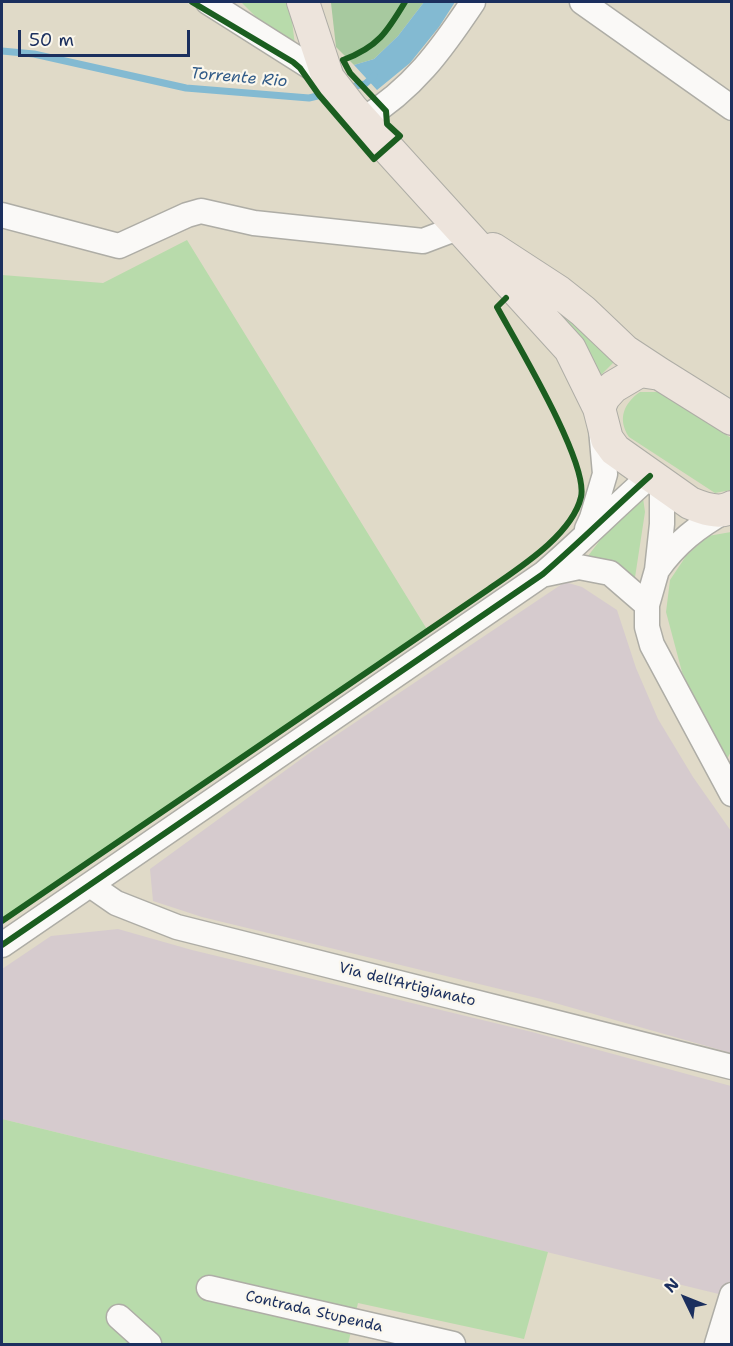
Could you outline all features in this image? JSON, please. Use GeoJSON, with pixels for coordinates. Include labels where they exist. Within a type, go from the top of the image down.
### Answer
{"type":"FeatureCollection","features":[{"type":"Feature","properties":{"kind":"main road"},"geometry":{"type":"LineString","coordinates":[[303,2],[328,78],[357,115],[570,349],[600,414],[607,439],[615,450],[690,503],[703,508],[730,509]]}},
{"type":"Feature","properties":{"kind":"main road"},"geometry":{"type":"LineString","coordinates":[[316,43],[323,2]]}},
{"type":"Feature","properties":{"kind":"main road"},"geometry":{"type":"LineString","coordinates":[[460,227],[559,292],[625,351],[732,419]]}},
{"type":"Feature","properties":{"kind":"main road"},"geometry":{"type":"LineString","coordinates":[[600,414],[604,397],[626,378],[640,371],[660,374]]}},
{"type":"Feature","properties":{"kind":"street"},"geometry":{"type":"LineString","coordinates":[[208,2],[328,78]]}},
{"type":"Feature","properties":{"kind":"street"},"geometry":{"type":"LineString","coordinates":[[357,115],[383,108],[407,88],[446,44],[473,2]]}},
{"type":"Feature","properties":{"kind":"street"},"geometry":{"type":"LineString","coordinates":[[582,2],[732,108]]}},
{"type":"Feature","properties":{"kind":"street"},"geometry":{"type":"LineString","coordinates":[[2,215],[119,246],[187,215],[201,212],[254,223],[423,241],[460,227]]}},
{"type":"Feature","properties":{"kind":"street"},"geometry":{"type":"LineString","coordinates":[[580,542],[592,518],[605,474],[600,414]]}},
{"type":"Feature","properties":{"kind":"street"},"geometry":{"type":"LineString","coordinates":[[2,945],[543,574],[580,542],[608,513],[656,480],[662,524],[657,570],[647,605],[647,627],[652,645],[728,779]]}},
{"type":"Feature","properties":{"kind":"street"},"geometry":{"type":"LineString","coordinates":[[657,570],[682,540],[699,526],[730,509]]}},
{"type":"Feature","properties":{"kind":"street"},"geometry":{"type":"LineString","coordinates":[[543,574],[579,567],[610,573],[647,605]]}},
{"type":"Feature","properties":{"kind":"street","name":"Via dell'Artigianato"},"geometry":{"type":"LineString","coordinates":[[90,885],[116,903],[177,927],[732,1067]]}},
{"type":"Feature","properties":{"kind":"street","name":"Contrada Stupenda"},"geometry":{"type":"LineString","coordinates":[[209,1288],[453,1344]]}},
{"type":"Feature","properties":{"kind":"street"},"geometry":{"type":"LineString","coordinates":[[717,1344],[732,1294]]}},
{"type":"Feature","properties":{"kind":"street"},"geometry":{"type":"LineString","coordinates":[[119,1317],[149,1344]]}},
{"type":"Feature","properties":{"kind":"shaded area"},"geometry":{"type":"Polygon","coordinates":[[[565,582],[582,587],[617,610],[636,668],[658,719],[693,777],[731,831],[731,1053],[541,999],[202,917],[153,901],[150,869],[308,754],[565,582]]]}},
{"type":"Feature","properties":{"kind":"shaded area"},"geometry":{"type":"Polygon","coordinates":[[[118,929],[192,950],[532,1032],[731,1086],[731,1297],[2,1119],[2,969],[51,936],[118,929]]]}},
{"type":"Feature","properties":{"kind":"green space"},"geometry":{"type":"Polygon","coordinates":[[[241,2],[286,2],[291,13],[295,45],[261,22],[241,2]]]}},
{"type":"Feature","properties":{"kind":"green space"},"geometry":{"type":"Polygon","coordinates":[[[331,2],[424,2],[398,36],[374,59],[354,65],[336,47],[331,2]]]}},
{"type":"Feature","properties":{"kind":"green space"},"geometry":{"type":"Polygon","coordinates":[[[187,240],[428,631],[2,923],[2,275],[103,283],[187,240]]]}},
{"type":"Feature","properties":{"kind":"green space"},"geometry":{"type":"Polygon","coordinates":[[[530,288],[617,359],[597,379],[530,288]]]}},
{"type":"Feature","properties":{"kind":"green space"},"geometry":{"type":"Polygon","coordinates":[[[640,392],[663,392],[731,438],[731,490],[715,493],[629,437],[623,424],[624,412],[634,396],[640,392]]]}},
{"type":"Feature","properties":{"kind":"green space"},"geometry":{"type":"Polygon","coordinates":[[[633,497],[643,498],[645,512],[634,584],[611,563],[588,556],[633,497]]]}},
{"type":"Feature","properties":{"kind":"green space"},"geometry":{"type":"Polygon","coordinates":[[[731,532],[732,750],[727,759],[720,752],[682,672],[666,612],[670,580],[686,556],[708,536],[731,532]]]}},
{"type":"Feature","properties":{"kind":"green space"},"geometry":{"type":"Polygon","coordinates":[[[2,1119],[548,1252],[524,1339],[358,1303],[348,1344],[2,1344],[2,1119]]]}},
{"type":"Feature","properties":{"kind":"water"},"geometry":{"type":"Polygon","coordinates":[[[424,2],[455,2],[439,27],[410,63],[377,90],[354,65],[374,59],[398,36],[424,2]]]}},
{"type":"Feature","properties":{"kind":"waterway","name":"Torrente Rio"},"geometry":{"type":"LineString","coordinates":[[2,51],[34,54],[186,88],[309,98],[330,93]]}},
{"type":"Feature","properties":{"kind":"waterway","name":"Torrente Rio"},"geometry":{"type":"LineString","coordinates":[[346,88],[365,84],[374,76]]}},
{"type":"Feature","properties":{"kind":"cycle path"},"geometry":{"type":"LineString","coordinates":[[192,2],[300,68],[319,95],[374,159],[400,136],[387,124],[386,111],[350,73],[343,60],[373,44],[393,22],[405,2]]}},
{"type":"Feature","properties":{"kind":"cycle path"},"geometry":{"type":"LineString","coordinates":[[2,921],[515,571],[543,549],[567,524],[576,511],[581,497],[580,481],[574,458],[549,402],[497,307],[506,298]]}},
{"type":"Feature","properties":{"kind":"cycle path"},"geometry":{"type":"LineString","coordinates":[[2,945],[543,574],[650,476]]}}]}
